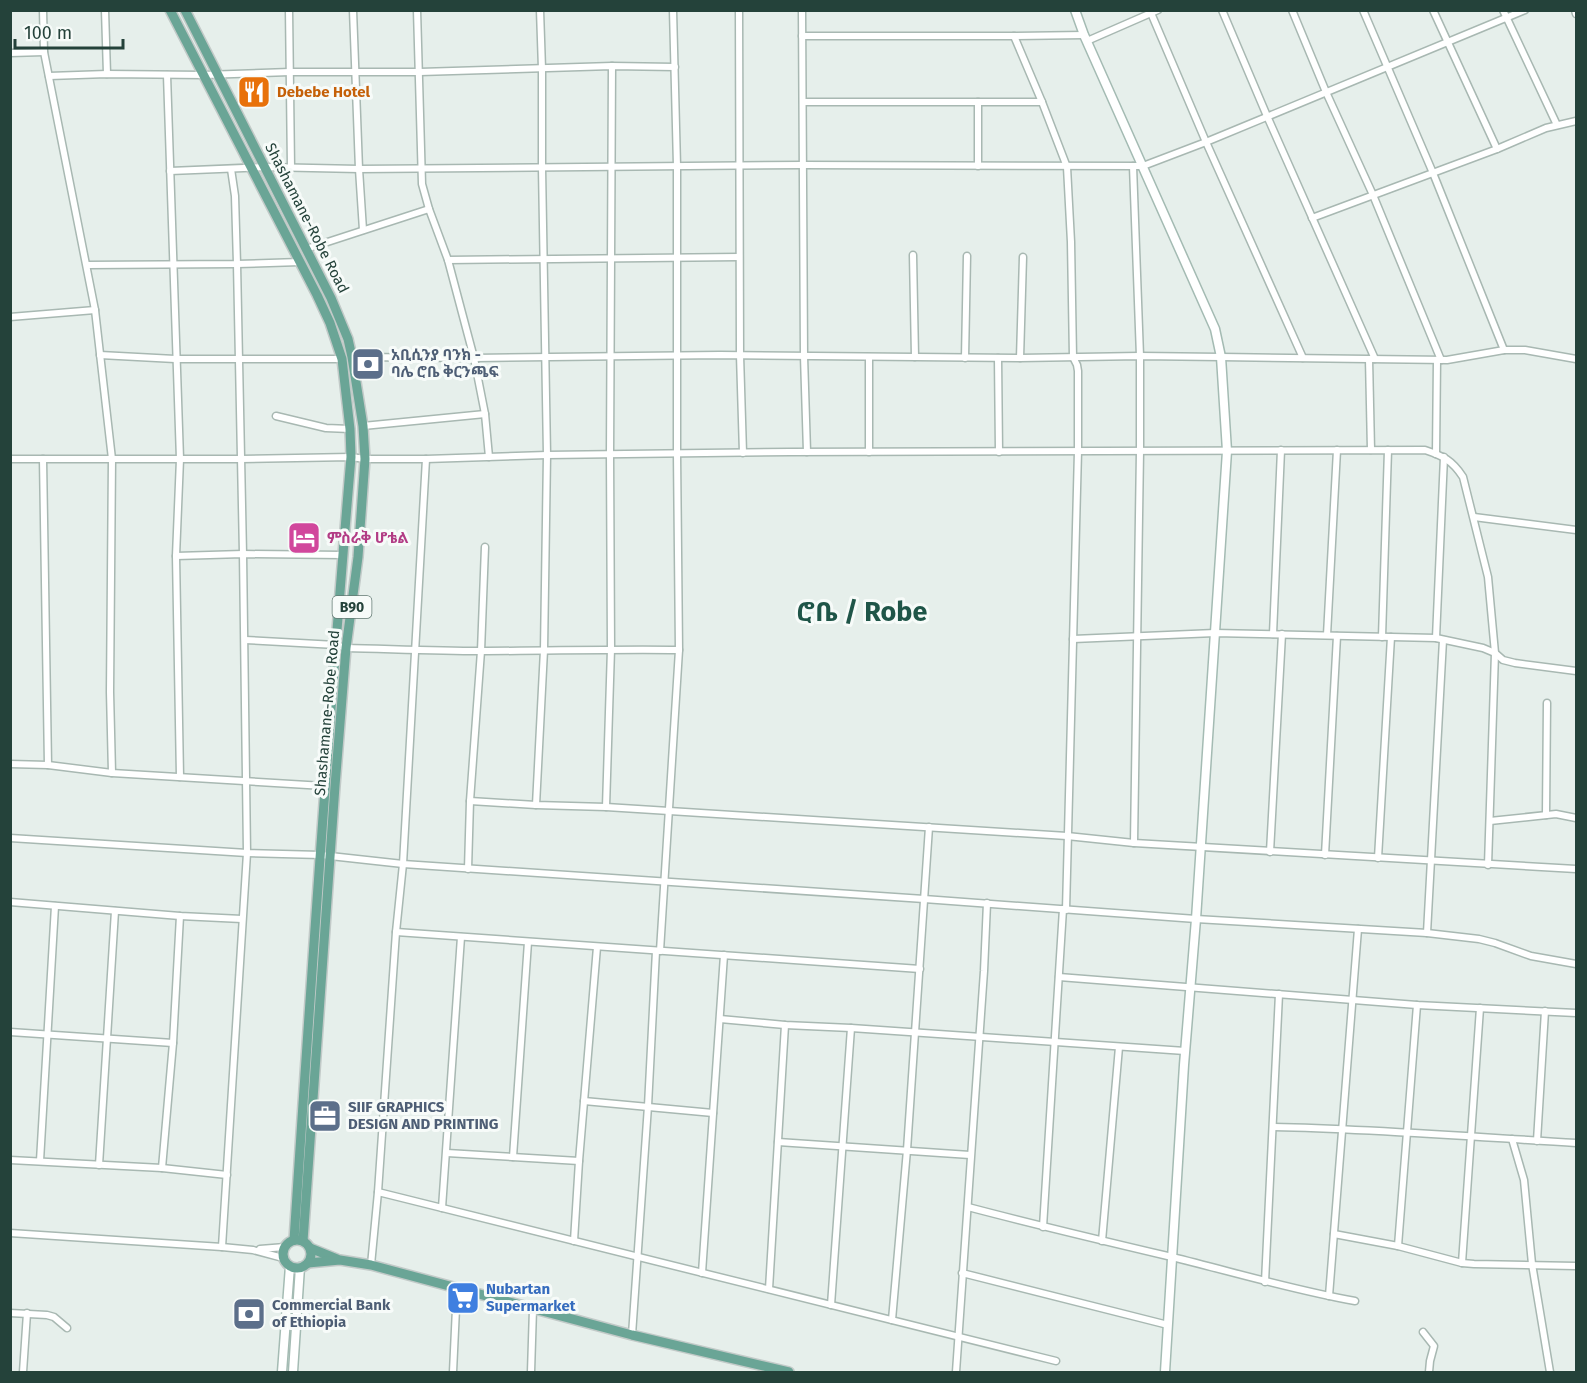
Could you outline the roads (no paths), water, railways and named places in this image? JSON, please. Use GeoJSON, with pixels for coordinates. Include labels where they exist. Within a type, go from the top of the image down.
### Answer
{"type":"FeatureCollection","features":[{"type":"Feature","properties":{"kind":"main road","name":"Shashamane-Robe Road"},"geometry":{"type":"LineString","coordinates":[[170,10],[300,262],[330,323],[342,359],[351,429],[351,457],[324,786],[326,856]]}},
{"type":"Feature","properties":{"kind":"main road","name":"Shashamane-Robe Road"},"geometry":{"type":"LineString","coordinates":[[185,10],[331,298],[348,339],[363,426],[365,459],[358,557],[346,648],[335,786],[326,856],[302,1243],[310,1257],[304,1265]]}},
{"type":"Feature","properties":{"kind":"main road"},"geometry":{"type":"LineString","coordinates":[[340,1260],[290,1266],[283,1258],[283,1250],[287,1244],[302,1243],[340,1260],[371,1265],[632,1335],[789,1372]]}},
{"type":"Feature","properties":{"kind":"street"},"geometry":{"type":"LineString","coordinates":[[43,10],[44,52],[87,265],[112,459],[110,692],[112,773]]}},
{"type":"Feature","properties":{"kind":"street"},"geometry":{"type":"LineString","coordinates":[[105,10],[107,74]]}},
{"type":"Feature","properties":{"kind":"street"},"geometry":{"type":"LineString","coordinates":[[289,10],[291,168]]}},
{"type":"Feature","properties":{"kind":"street"},"geometry":{"type":"LineString","coordinates":[[353,10],[363,230]]}},
{"type":"Feature","properties":{"kind":"street"},"geometry":{"type":"LineString","coordinates":[[417,10],[422,184],[448,260],[474,358],[485,414],[489,457]]}},
{"type":"Feature","properties":{"kind":"street"},"geometry":{"type":"LineString","coordinates":[[536,806],[544,650],[547,455],[540,10]]}},
{"type":"Feature","properties":{"kind":"street"},"geometry":{"type":"LineString","coordinates":[[632,1335],[658,951],[665,882],[679,650],[673,10]]}},
{"type":"Feature","properties":{"kind":"street"},"geometry":{"type":"LineString","coordinates":[[739,10],[739,257],[743,453]]}},
{"type":"Feature","properties":{"kind":"street"},"geometry":{"type":"LineString","coordinates":[[802,10],[804,356],[807,452]]}},
{"type":"Feature","properties":{"kind":"street"},"geometry":{"type":"LineString","coordinates":[[1075,10],[1215,329],[1221,357],[1227,451],[1165,1372]]}},
{"type":"Feature","properties":{"kind":"street"},"geometry":{"type":"LineString","coordinates":[[1222,10],[1372,359],[1371,450]]}},
{"type":"Feature","properties":{"kind":"street"},"geometry":{"type":"LineString","coordinates":[[1292,10],[1373,195],[1439,360],[1436,454]]}},
{"type":"Feature","properties":{"kind":"street"},"geometry":{"type":"LineString","coordinates":[[1363,10],[1433,173],[1504,350]]}},
{"type":"Feature","properties":{"kind":"street"},"geometry":{"type":"LineString","coordinates":[[1433,10],[1497,148]]}},
{"type":"Feature","properties":{"kind":"street"},"geometry":{"type":"LineString","coordinates":[[1503,10],[1557,125]]}},
{"type":"Feature","properties":{"kind":"street"},"geometry":{"type":"LineString","coordinates":[[170,171],[265,167],[422,169],[803,165],[1143,166],[1526,10]]}},
{"type":"Feature","properties":{"kind":"street"},"geometry":{"type":"LineString","coordinates":[[802,36],[1086,38],[1154,12],[1206,142],[1303,358]]}},
{"type":"Feature","properties":{"kind":"street"},"geometry":{"type":"LineString","coordinates":[[1014,36],[1067,167],[1073,357],[1078,370],[1078,451],[1067,836],[1043,1227]]}},
{"type":"Feature","properties":{"kind":"street"},"geometry":{"type":"LineString","coordinates":[[10,53],[44,52]]}},
{"type":"Feature","properties":{"kind":"street"},"geometry":{"type":"LineString","coordinates":[[49,76],[420,72],[612,66],[675,67]]}},
{"type":"Feature","properties":{"kind":"street"},"geometry":{"type":"LineString","coordinates":[[606,807],[611,648],[612,66]]}},
{"type":"Feature","properties":{"kind":"street"},"geometry":{"type":"LineString","coordinates":[[167,75],[180,459],[176,556],[180,777]]}},
{"type":"Feature","properties":{"kind":"street"},"geometry":{"type":"LineString","coordinates":[[802,102],[1042,102]]}},
{"type":"Feature","properties":{"kind":"street"},"geometry":{"type":"LineString","coordinates":[[978,102],[978,166]]}},
{"type":"Feature","properties":{"kind":"street"},"geometry":{"type":"LineString","coordinates":[[1312,218],[1546,128],[1576,121]]}},
{"type":"Feature","properties":{"kind":"street"},"geometry":{"type":"LineString","coordinates":[[1133,166],[1140,356],[1134,843]]}},
{"type":"Feature","properties":{"kind":"street"},"geometry":{"type":"LineString","coordinates":[[222,1247],[247,853],[237,264],[235,196],[231,169]]}},
{"type":"Feature","properties":{"kind":"street"},"geometry":{"type":"LineString","coordinates":[[306,249],[429,209]]}},
{"type":"Feature","properties":{"kind":"street"},"geometry":{"type":"LineString","coordinates":[[913,255],[915,357]]}},
{"type":"Feature","properties":{"kind":"street"},"geometry":{"type":"LineString","coordinates":[[965,358],[967,256]]}},
{"type":"Feature","properties":{"kind":"street"},"geometry":{"type":"LineString","coordinates":[[448,260],[739,257]]}},
{"type":"Feature","properties":{"kind":"street"},"geometry":{"type":"LineString","coordinates":[[1020,358],[1023,257]]}},
{"type":"Feature","properties":{"kind":"street"},"geometry":{"type":"LineString","coordinates":[[87,265],[300,262]]}},
{"type":"Feature","properties":{"kind":"street"},"geometry":{"type":"LineString","coordinates":[[10,317],[94,310]]}},
{"type":"Feature","properties":{"kind":"street"},"geometry":{"type":"LineString","coordinates":[[352,357],[740,355],[1020,358],[1140,356],[1439,360],[1504,350],[1525,350],[1576,359]]}},
{"type":"Feature","properties":{"kind":"street"},"geometry":{"type":"LineString","coordinates":[[100,355],[175,359],[342,359]]}},
{"type":"Feature","properties":{"kind":"street"},"geometry":{"type":"LineString","coordinates":[[869,357],[869,452]]}},
{"type":"Feature","properties":{"kind":"street"},"geometry":{"type":"LineString","coordinates":[[998,358],[999,452]]}},
{"type":"Feature","properties":{"kind":"street"},"geometry":{"type":"LineString","coordinates":[[363,426],[485,414]]}},
{"type":"Feature","properties":{"kind":"street"},"geometry":{"type":"LineString","coordinates":[[276,416],[327,428],[351,429]]}},
{"type":"Feature","properties":{"kind":"street"},"geometry":{"type":"LineString","coordinates":[[1273,634],[1281,450]]}},
{"type":"Feature","properties":{"kind":"street"},"geometry":{"type":"LineString","coordinates":[[1327,635],[1337,450]]}},
{"type":"Feature","properties":{"kind":"street"},"geometry":{"type":"LineString","coordinates":[[1382,637],[1388,450]]}},
{"type":"Feature","properties":{"kind":"street"},"geometry":{"type":"LineString","coordinates":[[10,459],[351,457],[426,459],[807,452],[1425,450],[1444,457],[1456,466],[1463,477],[1488,577],[1495,653],[1488,865]]}},
{"type":"Feature","properties":{"kind":"street"},"geometry":{"type":"LineString","coordinates":[[1427,933],[1440,639],[1444,457]]}},
{"type":"Feature","properties":{"kind":"street"},"geometry":{"type":"LineString","coordinates":[[43,459],[48,765]]}},
{"type":"Feature","properties":{"kind":"street"},"geometry":{"type":"LineString","coordinates":[[371,1265],[403,864],[426,459]]}},
{"type":"Feature","properties":{"kind":"street"},"geometry":{"type":"LineString","coordinates":[[1474,517],[1576,530]]}},
{"type":"Feature","properties":{"kind":"street"},"geometry":{"type":"LineString","coordinates":[[468,869],[485,547]]}},
{"type":"Feature","properties":{"kind":"street"},"geometry":{"type":"LineString","coordinates":[[176,556],[343,555]]}},
{"type":"Feature","properties":{"kind":"street"},"geometry":{"type":"LineString","coordinates":[[1073,639],[1215,633],[1440,639],[1483,648],[1495,653],[1503,660],[1515,663],[1576,670]]}},
{"type":"Feature","properties":{"kind":"street"},"geometry":{"type":"LineString","coordinates":[[1270,852],[1282,634]]}},
{"type":"Feature","properties":{"kind":"street"},"geometry":{"type":"LineString","coordinates":[[1325,855],[1336,636]]}},
{"type":"Feature","properties":{"kind":"street"},"geometry":{"type":"LineString","coordinates":[[1378,858],[1391,637]]}},
{"type":"Feature","properties":{"kind":"street"},"geometry":{"type":"LineString","coordinates":[[245,640],[336,645],[346,648],[415,650],[611,648],[679,650]]}},
{"type":"Feature","properties":{"kind":"street"},"geometry":{"type":"LineString","coordinates":[[1546,815],[1547,703]]}},
{"type":"Feature","properties":{"kind":"street"},"geometry":{"type":"LineString","coordinates":[[10,764],[48,765],[112,773],[324,786]]}},
{"type":"Feature","properties":{"kind":"street"},"geometry":{"type":"LineString","coordinates":[[470,801],[536,806],[606,807],[1067,836],[1201,848],[1576,869]]}},
{"type":"Feature","properties":{"kind":"street"},"geometry":{"type":"LineString","coordinates":[[1490,821],[1556,814],[1576,818]]}},
{"type":"Feature","properties":{"kind":"street"},"geometry":{"type":"LineString","coordinates":[[892,1320],[916,1033],[929,827]]}},
{"type":"Feature","properties":{"kind":"street"},"geometry":{"type":"LineString","coordinates":[[10,838],[326,856],[468,869],[1427,933],[1479,939],[1531,956],[1576,964]]}},
{"type":"Feature","properties":{"kind":"street"},"geometry":{"type":"LineString","coordinates":[[10,902],[242,919]]}},
{"type":"Feature","properties":{"kind":"street"},"geometry":{"type":"LineString","coordinates":[[956,1372],[987,903]]}},
{"type":"Feature","properties":{"kind":"street"},"geometry":{"type":"LineString","coordinates":[[40,1161],[55,906]]}},
{"type":"Feature","properties":{"kind":"street"},"geometry":{"type":"LineString","coordinates":[[99,1165],[115,911]]}},
{"type":"Feature","properties":{"kind":"street"},"geometry":{"type":"LineString","coordinates":[[162,1168],[173,1043],[180,916]]}},
{"type":"Feature","properties":{"kind":"street"},"geometry":{"type":"LineString","coordinates":[[1329,1296],[1358,928]]}},
{"type":"Feature","properties":{"kind":"street"},"geometry":{"type":"LineString","coordinates":[[396,933],[920,969]]}},
{"type":"Feature","properties":{"kind":"street"},"geometry":{"type":"LineString","coordinates":[[442,1208],[461,937]]}},
{"type":"Feature","properties":{"kind":"street"},"geometry":{"type":"LineString","coordinates":[[513,1157],[528,942]]}},
{"type":"Feature","properties":{"kind":"street"},"geometry":{"type":"LineString","coordinates":[[574,1241],[597,946]]}},
{"type":"Feature","properties":{"kind":"street"},"geometry":{"type":"LineString","coordinates":[[702,1273],[724,956]]}},
{"type":"Feature","properties":{"kind":"street"},"geometry":{"type":"LineString","coordinates":[[1059,977],[1417,1005],[1576,1013]]}},
{"type":"Feature","properties":{"kind":"street"},"geometry":{"type":"LineString","coordinates":[[1265,1282],[1280,994]]}},
{"type":"Feature","properties":{"kind":"street"},"geometry":{"type":"LineString","coordinates":[[1398,1246],[1417,1005]]}},
{"type":"Feature","properties":{"kind":"street"},"geometry":{"type":"LineString","coordinates":[[1462,1263],[1480,1008]]}},
{"type":"Feature","properties":{"kind":"street"},"geometry":{"type":"LineString","coordinates":[[1537,1141],[1545,1011]]}},
{"type":"Feature","properties":{"kind":"street"},"geometry":{"type":"LineString","coordinates":[[720,1019],[1185,1051]]}},
{"type":"Feature","properties":{"kind":"street"},"geometry":{"type":"LineString","coordinates":[[768,1289],[785,1025]]}},
{"type":"Feature","properties":{"kind":"street"},"geometry":{"type":"LineString","coordinates":[[831,1305],[850,1028]]}},
{"type":"Feature","properties":{"kind":"street"},"geometry":{"type":"LineString","coordinates":[[10,1032],[173,1043]]}},
{"type":"Feature","properties":{"kind":"street"},"geometry":{"type":"LineString","coordinates":[[1102,1241],[1119,1047]]}},
{"type":"Feature","properties":{"kind":"street"},"geometry":{"type":"LineString","coordinates":[[584,1101],[713,1113]]}},
{"type":"Feature","properties":{"kind":"street"},"geometry":{"type":"LineString","coordinates":[[1274,1126],[1343,1128],[1576,1143]]}},
{"type":"Feature","properties":{"kind":"street"},"geometry":{"type":"LineString","coordinates":[[1512,1139],[1524,1180],[1532,1264],[1550,1372]]}},
{"type":"Feature","properties":{"kind":"street"},"geometry":{"type":"LineString","coordinates":[[778,1142],[970,1155]]}},
{"type":"Feature","properties":{"kind":"street"},"geometry":{"type":"LineString","coordinates":[[447,1153],[579,1161]]}},
{"type":"Feature","properties":{"kind":"street"},"geometry":{"type":"LineString","coordinates":[[10,1160],[162,1168],[227,1175]]}},
{"type":"Feature","properties":{"kind":"street"},"geometry":{"type":"LineString","coordinates":[[378,1192],[1056,1361]]}},
{"type":"Feature","properties":{"kind":"street"},"geometry":{"type":"LineString","coordinates":[[968,1207],[1265,1282],[1355,1301]]}},
{"type":"Feature","properties":{"kind":"street"},"geometry":{"type":"LineString","coordinates":[[10,1233],[222,1247],[253,1250],[283,1258]]}},
{"type":"Feature","properties":{"kind":"street"},"geometry":{"type":"LineString","coordinates":[[1334,1234],[1398,1246],[1462,1263],[1576,1266]]}},
{"type":"Feature","properties":{"kind":"street"},"geometry":{"type":"LineString","coordinates":[[253,1250],[285,1247]]}},
{"type":"Feature","properties":{"kind":"street"},"geometry":{"type":"LineString","coordinates":[[292,1372],[304,1265]]}},
{"type":"Feature","properties":{"kind":"street"},"geometry":{"type":"LineString","coordinates":[[282,1372],[290,1266]]}},
{"type":"Feature","properties":{"kind":"street"},"geometry":{"type":"LineString","coordinates":[[962,1273],[1168,1325]]}},
{"type":"Feature","properties":{"kind":"street"},"geometry":{"type":"LineString","coordinates":[[453,1372],[457,1287]]}},
{"type":"Feature","properties":{"kind":"street"},"geometry":{"type":"LineString","coordinates":[[531,1372],[532,1309]]}},
{"type":"Feature","properties":{"kind":"street"},"geometry":{"type":"LineString","coordinates":[[10,1312],[54,1317],[67,1328]]}},
{"type":"Feature","properties":{"kind":"street"},"geometry":{"type":"LineString","coordinates":[[23,1372],[27,1313]]}},
{"type":"Feature","properties":{"kind":"street"},"geometry":{"type":"LineString","coordinates":[[1423,1332],[1434,1346],[1429,1372]]}},
{"type":"Feature","properties":{"kind":"place","name":"Debebe Hotel"},"geometry":{"type":"Point","coordinates":[254,92]}},
{"type":"Feature","properties":{"kind":"place","name":"አቢሲንያ ባንክ - ባሌ ሮቤ ቅርንጫፍ"},"geometry":{"type":"Point","coordinates":[368,364]}},
{"type":"Feature","properties":{"kind":"place","name":"ምስራቅ ሆቴል"},"geometry":{"type":"Point","coordinates":[304,538]}},
{"type":"Feature","properties":{"kind":"place","name":"SIIF GRAPHICS DESIGN AND PRINTING"},"geometry":{"type":"Point","coordinates":[325,1116]}},
{"type":"Feature","properties":{"kind":"place","name":"Nubartan Supermarket"},"geometry":{"type":"Point","coordinates":[463,1298]}},
{"type":"Feature","properties":{"kind":"place","name":"Commercial Bank of Ethiopia"},"geometry":{"type":"Point","coordinates":[249,1314]}},
{"type":"Feature","properties":{"kind":"district","name":"ሮቤ / Robe"},"geometry":{"type":"Point","coordinates":[862,612]}}]}
